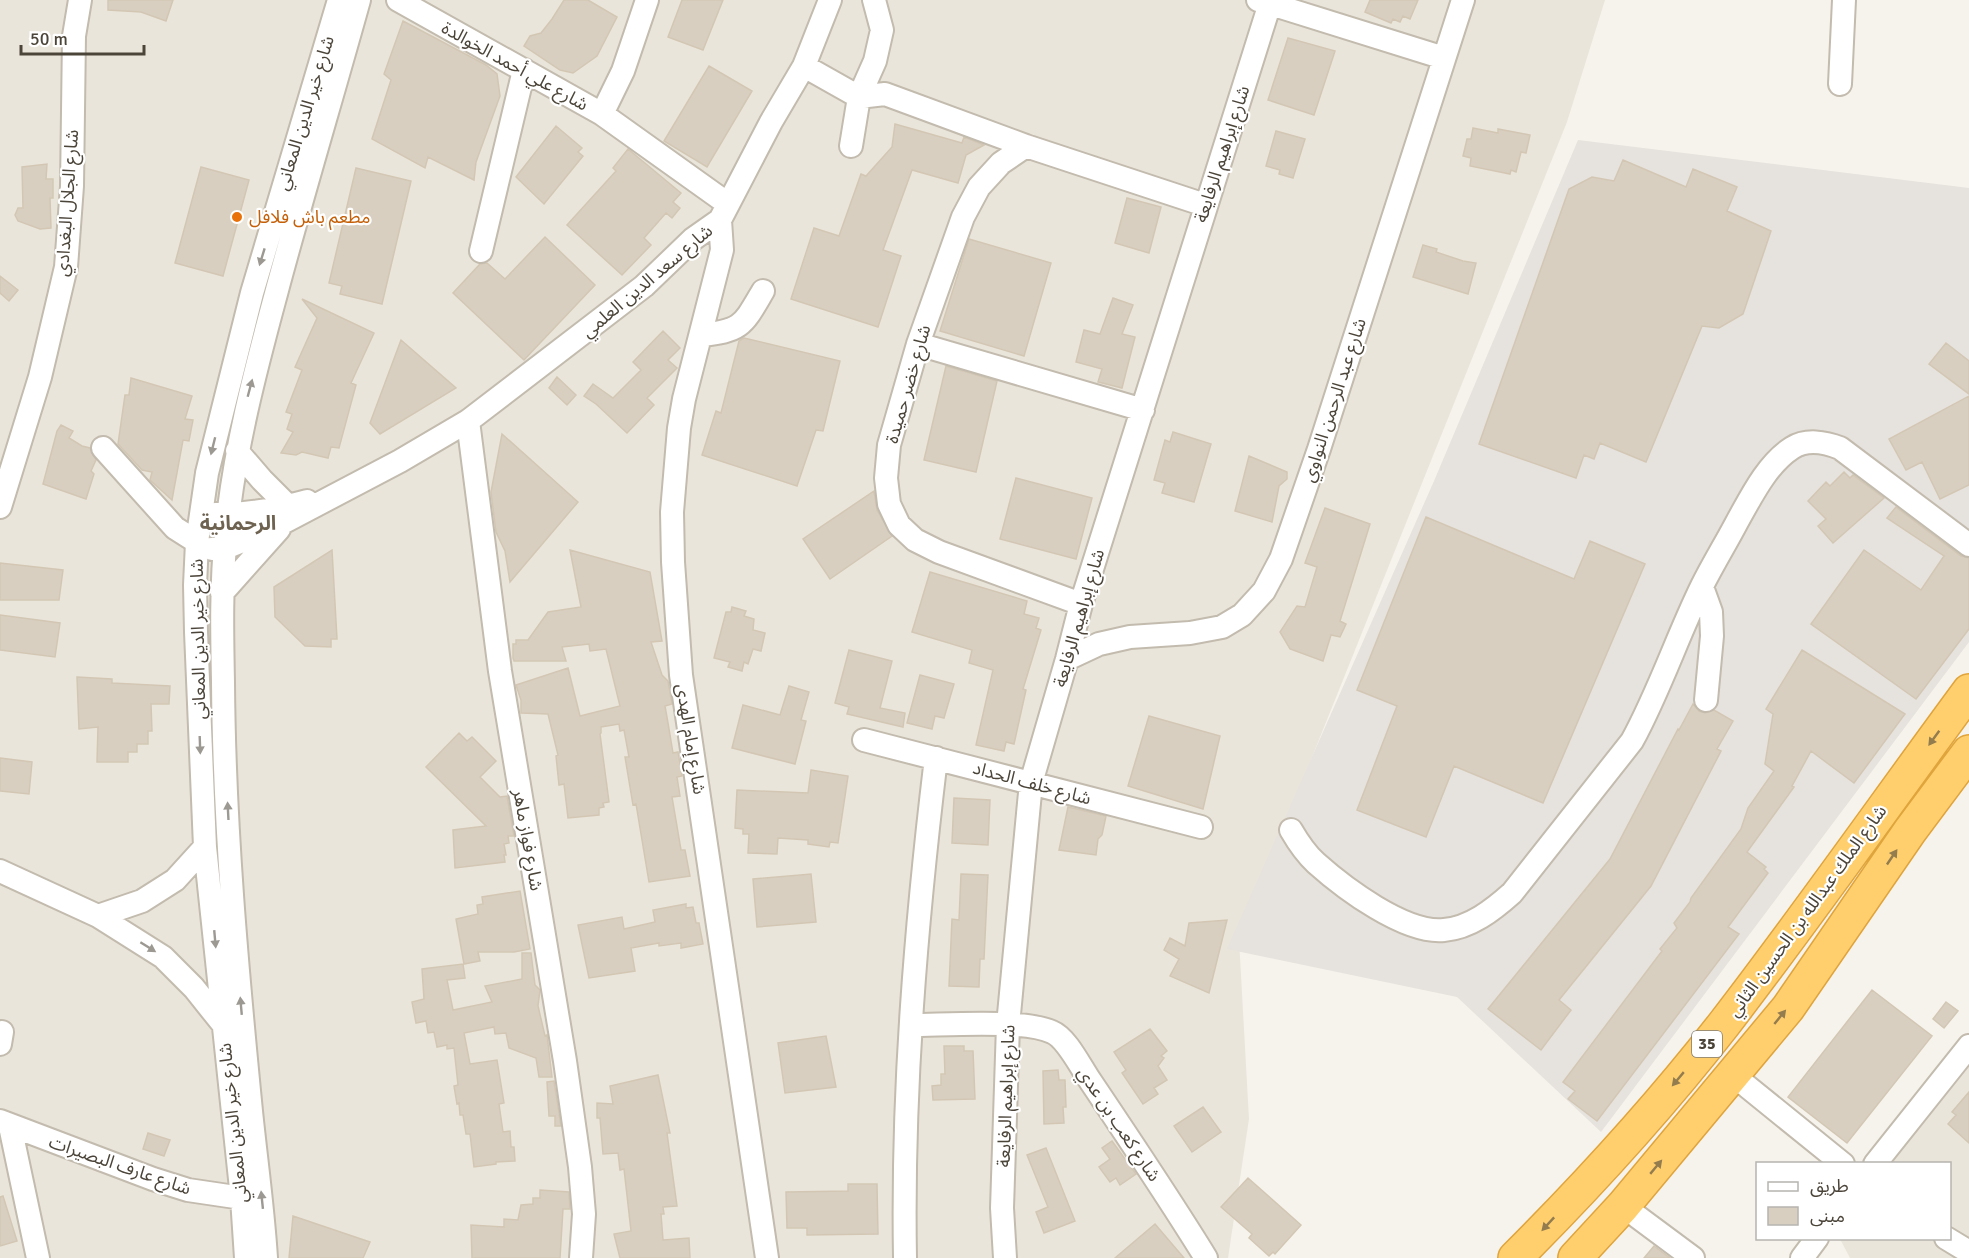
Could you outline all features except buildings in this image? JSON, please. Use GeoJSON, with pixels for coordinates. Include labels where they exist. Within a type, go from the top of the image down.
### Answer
{"type":"FeatureCollection","features":[{"type":"Feature","properties":{"kind":"highway","name":"شارع الملك عبدالله بن الحسين الثاني"},"geometry":{"type":"LineString","coordinates":[[1515,1258],[1646,1119],[1722,1025],[1807,914],[1969,691]]}},
{"type":"Feature","properties":{"kind":"highway","name":"شارع الملك عبدالله بن الحسين الثاني"},"geometry":{"type":"LineString","coordinates":[[1575,1258],[1623,1206],[1788,1008],[1910,831],[1969,752]]}},
{"type":"Feature","properties":{"kind":"street","name":"شارع الجلال البغدادي"},"geometry":{"type":"LineString","coordinates":[[0,507],[40,377],[66,267],[72,186],[74,36],[80,0]]}},
{"type":"Feature","properties":{"kind":"street","name":"شارع خير الدين المعاني"},"geometry":{"type":"LineString","coordinates":[[246,1258],[242,1198],[205,847],[196,632],[197,545],[207,473],[252,292],[339,0]]}},
{"type":"Feature","properties":{"kind":"street","name":"شارع خير الدين المعاني"},"geometry":{"type":"LineString","coordinates":[[266,1258],[236,954],[223,738],[222,593],[225,548],[237,451],[248,398],[359,0]]}},
{"type":"Feature","properties":{"kind":"street","name":"شارع علي أحمد الخوالدة"},"geometry":{"type":"LineString","coordinates":[[398,0],[602,114],[724,212]]}},
{"type":"Feature","properties":{"kind":"street","name":"شارع علي أحمد الخوالدة"},"geometry":{"type":"LineString","coordinates":[[602,114],[623,71],[647,0]]}},
{"type":"Feature","properties":{"kind":"street","name":"شارع سعد الدين العلمي"},"geometry":{"type":"LineString","coordinates":[[287,514],[337,493],[400,461],[468,421],[644,286],[724,212],[804,66],[830,0]]}},
{"type":"Feature","properties":{"kind":"street"},"geometry":{"type":"LineString","coordinates":[[851,146],[859,97],[875,61],[882,30],[874,0]]}},
{"type":"Feature","properties":{"kind":"street","name":"شارع عبد الرحمن النواوي"},"geometry":{"type":"LineString","coordinates":[[1067,659],[1099,644],[1130,637],[1190,633],[1222,627],[1242,615],[1264,591],[1281,559],[1319,449],[1463,0]]}},
{"type":"Feature","properties":{"kind":"street"},"geometry":{"type":"LineString","coordinates":[[1840,84],[1844,0]]}},
{"type":"Feature","properties":{"kind":"street"},"geometry":{"type":"LineString","coordinates":[[1266,1],[1444,58]]}},
{"type":"Feature","properties":{"kind":"street","name":"شارع إبراهيم الرفايعة"},"geometry":{"type":"LineString","coordinates":[[1005,1258],[1002,1208],[1008,1024],[1031,783],[1081,604],[1143,410],[1266,1]]}},
{"type":"Feature","properties":{"kind":"street"},"geometry":{"type":"LineString","coordinates":[[804,66],[859,97],[885,94],[1026,146],[1205,205]]}},
{"type":"Feature","properties":{"kind":"street"},"geometry":{"type":"LineString","coordinates":[[481,250],[524,70]]}},
{"type":"Feature","properties":{"kind":"street","name":"شارع خضر حميدة"},"geometry":{"type":"LineString","coordinates":[[1026,146],[1001,163],[979,187],[963,217],[918,344],[889,445],[886,478],[889,504],[899,525],[915,540],[939,552],[1081,604]]}},
{"type":"Feature","properties":{"kind":"street","name":"شارع إمام الهدى"},"geometry":{"type":"LineString","coordinates":[[724,212],[722,250],[682,409],[672,512],[673,562],[681,675],[768,1258]]}},
{"type":"Feature","properties":{"kind":"street"},"geometry":{"type":"LineString","coordinates":[[701,335],[724,333],[746,321],[763,291]]}},
{"type":"Feature","properties":{"kind":"street"},"geometry":{"type":"LineString","coordinates":[[918,344],[1143,410]]}},
{"type":"Feature","properties":{"kind":"street","name":"شارع فواز ماهر"},"geometry":{"type":"LineString","coordinates":[[468,421],[500,671],[563,1050],[580,1167],[584,1214],[581,1258]]}},
{"type":"Feature","properties":{"kind":"street"},"geometry":{"type":"LineString","coordinates":[[1291,830],[1315,862],[1383,912],[1409,925],[1432,931],[1446,930],[1469,924],[1494,909],[1512,893],[1632,741],[1646,717],[1702,587],[1749,500],[1769,471],[1793,447],[1810,442],[1826,442],[1840,448],[1969,545]]}},
{"type":"Feature","properties":{"kind":"street"},"geometry":{"type":"LineString","coordinates":[[103,448],[175,528],[197,545],[225,548],[267,531],[287,514]]}},
{"type":"Feature","properties":{"kind":"street"},"geometry":{"type":"LineString","coordinates":[[237,451],[287,514]]}},
{"type":"Feature","properties":{"kind":"street"},"geometry":{"type":"LineString","coordinates":[[201,514],[287,514]]}},
{"type":"Feature","properties":{"kind":"street"},"geometry":{"type":"LineString","coordinates":[[222,593],[287,514]]}},
{"type":"Feature","properties":{"kind":"street"},"geometry":{"type":"LineString","coordinates":[[1702,587],[1711,612],[1712,636],[1706,700]]}},
{"type":"Feature","properties":{"kind":"street","name":"شارع خلف الحداد"},"geometry":{"type":"LineString","coordinates":[[864,740],[1201,827]]}},
{"type":"Feature","properties":{"kind":"street"},"geometry":{"type":"LineString","coordinates":[[905,1258],[904,1210],[911,1024],[921,883],[936,759]]}},
{"type":"Feature","properties":{"kind":"street"},"geometry":{"type":"LineString","coordinates":[[98,916],[142,901],[175,880],[205,847]]}},
{"type":"Feature","properties":{"kind":"street"},"geometry":{"type":"LineString","coordinates":[[0,871],[98,916],[163,957],[194,988],[222,1023]]}},
{"type":"Feature","properties":{"kind":"street","name":"شارع كعب بن عدي"},"geometry":{"type":"LineString","coordinates":[[911,1024],[1008,1024],[1044,1028],[1055,1033],[1156,1177],[1206,1258]]}},
{"type":"Feature","properties":{"kind":"street"},"geometry":{"type":"LineString","coordinates":[[1877,1162],[1969,1046]]}},
{"type":"Feature","properties":{"kind":"street"},"geometry":{"type":"LineString","coordinates":[[1733,1075],[1841,1162]]}},
{"type":"Feature","properties":{"kind":"street"},"geometry":{"type":"LineString","coordinates":[[5,1124],[38,1258]]}},
{"type":"Feature","properties":{"kind":"street","name":"شارع عارف البصيرات"},"geometry":{"type":"LineString","coordinates":[[5,1124],[188,1190],[242,1198]]}},
{"type":"Feature","properties":{"kind":"street"},"geometry":{"type":"LineString","coordinates":[[1623,1206],[1694,1258]]}},
{"type":"Feature","properties":{"kind":"street"},"geometry":{"type":"LineString","coordinates":[[1802,1258],[1815,1240]]}},
{"type":"Feature","properties":{"kind":"street"},"geometry":{"type":"LineString","coordinates":[[1948,1240],[1969,1252]]}},
{"type":"Feature","properties":{"kind":"shaded area"},"geometry":{"type":"Polygon","coordinates":[[[0,0],[1605,0],[1567,122],[1239,939],[1249,1119],[1228,1258],[0,1258],[0,0]]]}},
{"type":"Feature","properties":{"kind":"shaded area"},"geometry":{"type":"Polygon","coordinates":[[[1578,140],[1969,188],[1969,642],[1601,1132],[1457,997],[1227,949],[1434,481],[1578,140]]]}},
{"type":"Feature","properties":{"kind":"shaded area"},"geometry":{"type":"Polygon","coordinates":[[[1969,1062],[1969,1258],[1850,1258],[1841,1240],[1951,1240],[1951,1162],[1892,1162],[1969,1062]]]}},
{"type":"Feature","properties":{"kind":"place","name":"مطعم باش فلافل"},"geometry":{"type":"Point","coordinates":[237,217]}},
{"type":"Feature","properties":{"kind":"district","name":"الرحمانية"},"geometry":{"type":"Point","coordinates":[238,523]}}]}
